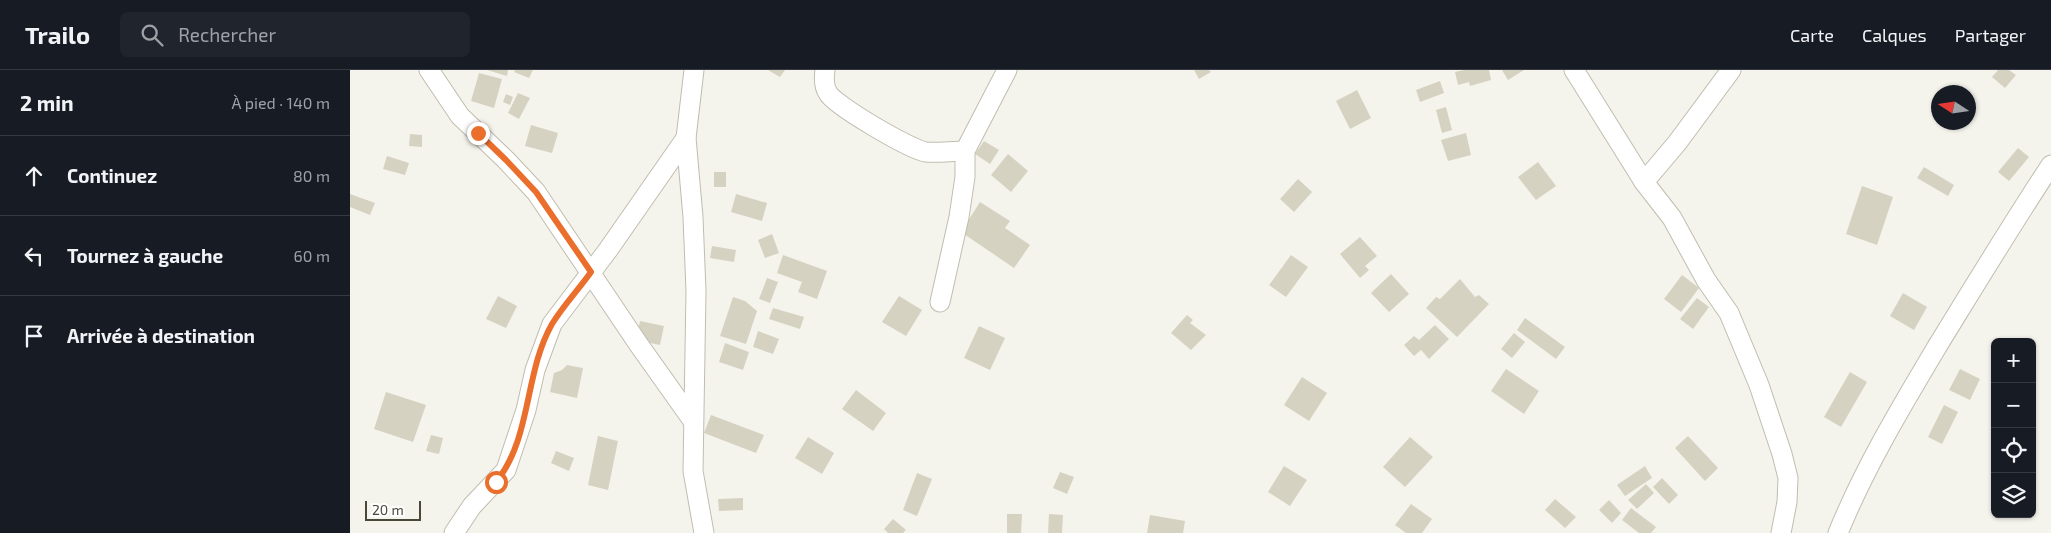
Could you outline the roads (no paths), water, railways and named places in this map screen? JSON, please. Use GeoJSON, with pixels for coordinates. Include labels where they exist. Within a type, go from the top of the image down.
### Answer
{"type":"FeatureCollection","features":[{"type":"Feature","properties":{"kind":"street"},"geometry":{"type":"LineString","coordinates":[[429,70],[460,116],[536,192],[639,345],[693,421]]}},
{"type":"Feature","properties":{"kind":"street"},"geometry":{"type":"LineString","coordinates":[[694,70],[686,138],[693,217],[695,282],[693,471],[704,533]]}},
{"type":"Feature","properties":{"kind":"street"},"geometry":{"type":"LineString","coordinates":[[825,70],[827,92],[834,102],[868,122],[913,148],[925,152],[965,151]]}},
{"type":"Feature","properties":{"kind":"street"},"geometry":{"type":"LineString","coordinates":[[940,302],[966,177],[965,151],[1007,70]]}},
{"type":"Feature","properties":{"kind":"street"},"geometry":{"type":"LineString","coordinates":[[1574,70],[1644,182],[1672,218],[1706,280],[1729,313],[1747,354],[1782,454],[1788,478],[1787,502],[1781,533]]}},
{"type":"Feature","properties":{"kind":"street"},"geometry":{"type":"LineString","coordinates":[[1644,182],[1693,122],[1731,70]]}},
{"type":"Feature","properties":{"kind":"street"},"geometry":{"type":"LineString","coordinates":[[454,533],[472,506],[506,470],[515,448],[535,370],[552,324],[686,138]]}},
{"type":"Feature","properties":{"kind":"street"},"geometry":{"type":"LineString","coordinates":[[1838,533],[1856,488],[1900,408],[1996,249],[2051,165]]}}]}
